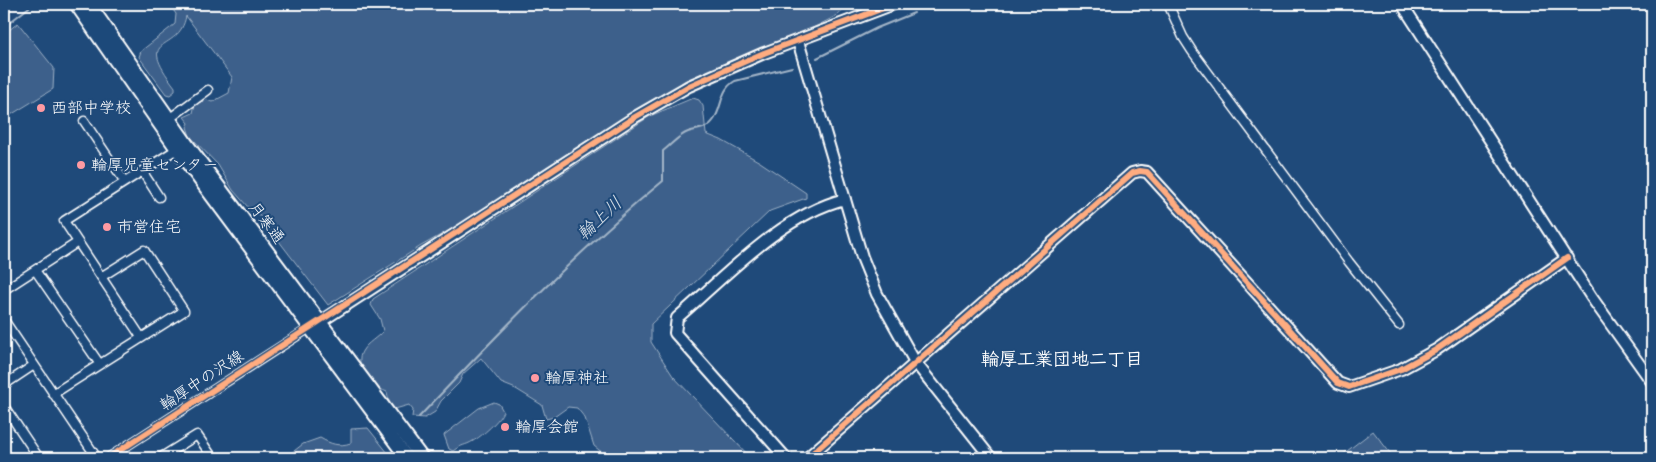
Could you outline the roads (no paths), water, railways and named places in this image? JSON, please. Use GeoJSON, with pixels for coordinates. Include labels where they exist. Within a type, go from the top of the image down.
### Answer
{"type":"FeatureCollection","features":[{"type":"Feature","properties":{"kind":"highway","name":"月寒通"},"geometry":{"type":"LineString","coordinates":[[76,4],[316,325],[422,458]]}},
{"type":"Feature","properties":{"kind":"highway","name":"月寒通"},"geometry":{"type":"LineString","coordinates":[[89,4],[168,119],[181,146]]}},
{"type":"Feature","properties":{"kind":"highway","name":"月寒通"},"geometry":{"type":"LineString","coordinates":[[316,325],[407,458]]}},
{"type":"Feature","properties":{"kind":"street"},"geometry":{"type":"LineString","coordinates":[[316,325],[635,117],[689,86],[798,40],[894,4]]}},
{"type":"Feature","properties":{"kind":"street"},"geometry":{"type":"LineString","coordinates":[[1168,4],[1183,37],[1192,51],[1349,262],[1399,325]]}},
{"type":"Feature","properties":{"kind":"street"},"geometry":{"type":"LineString","coordinates":[[1402,4],[1592,298],[1652,382]]}},
{"type":"Feature","properties":{"kind":"street"},"geometry":{"type":"LineString","coordinates":[[798,40],[862,256],[876,294],[915,362],[991,458]]}},
{"type":"Feature","properties":{"kind":"street"},"geometry":{"type":"LineString","coordinates":[[168,119],[208,90]]}},
{"type":"Feature","properties":{"kind":"street"},"geometry":{"type":"LineString","coordinates":[[84,121],[125,182]]}},
{"type":"Feature","properties":{"kind":"street"},"geometry":{"type":"LineString","coordinates":[[141,337],[64,221],[181,146]]}},
{"type":"Feature","properties":{"kind":"street"},"geometry":{"type":"LineString","coordinates":[[142,171],[159,197]]}},
{"type":"Feature","properties":{"kind":"street"},"geometry":{"type":"LineString","coordinates":[[807,458],[1132,173],[1147,172],[1338,383],[1344,386],[1350,387],[1420,360],[1567,258]]}},
{"type":"Feature","properties":{"kind":"street"},"geometry":{"type":"LineString","coordinates":[[786,458],[675,333],[674,326],[677,318],[776,233],[794,220],[823,204],[845,199]]}},
{"type":"Feature","properties":{"kind":"street"},"geometry":{"type":"LineString","coordinates":[[4,290],[78,242]]}},
{"type":"Feature","properties":{"kind":"street"},"geometry":{"type":"LineString","coordinates":[[53,394],[184,311],[144,250],[101,277]]}},
{"type":"Feature","properties":{"kind":"street"},"geometry":{"type":"LineString","coordinates":[[35,270],[99,364]]}},
{"type":"Feature","properties":{"kind":"street"},"geometry":{"type":"LineString","coordinates":[[4,322],[96,458]]}},
{"type":"Feature","properties":{"kind":"street","name":"輪厚中の沢線"},"geometry":{"type":"LineString","coordinates":[[108,458],[316,325]]}},
{"type":"Feature","properties":{"kind":"street"},"geometry":{"type":"LineString","coordinates":[[4,385],[34,365]]}},
{"type":"Feature","properties":{"kind":"street"},"geometry":{"type":"LineString","coordinates":[[4,406],[38,458]]}},
{"type":"Feature","properties":{"kind":"street"},"geometry":{"type":"LineString","coordinates":[[160,458],[197,435],[213,458]]}},
{"type":"Feature","properties":{"kind":"waterway"},"geometry":{"type":"LineString","coordinates":[[4,27],[33,4]]}},
{"type":"Feature","properties":{"kind":"waterway","name":"輪上川"},"geometry":{"type":"LineString","coordinates":[[817,58],[877,28],[914,13]]}},
{"type":"Feature","properties":{"kind":"waterway","name":"輪上川"},"geometry":{"type":"LineString","coordinates":[[419,417],[507,325],[630,208],[663,181],[663,151],[685,133],[711,124],[726,89],[730,85],[735,81],[792,67]]}},
{"type":"Feature","properties":{"kind":"place","name":"西部中学校"},"geometry":{"type":"Point","coordinates":[41,108]}},
{"type":"Feature","properties":{"kind":"place","name":"輪厚児童センター"},"geometry":{"type":"Point","coordinates":[81,165]}},
{"type":"Feature","properties":{"kind":"place","name":"市営住宅"},"geometry":{"type":"Point","coordinates":[107,227]}},
{"type":"Feature","properties":{"kind":"place","name":"輪厚神社"},"geometry":{"type":"Point","coordinates":[535,378]}},
{"type":"Feature","properties":{"kind":"place","name":"輪厚会館"},"geometry":{"type":"Point","coordinates":[505,427]}},
{"type":"Feature","properties":{"kind":"district","name":"輪厚工業団地二丁目"},"geometry":{"type":"Point","coordinates":[1062,360]}}]}
